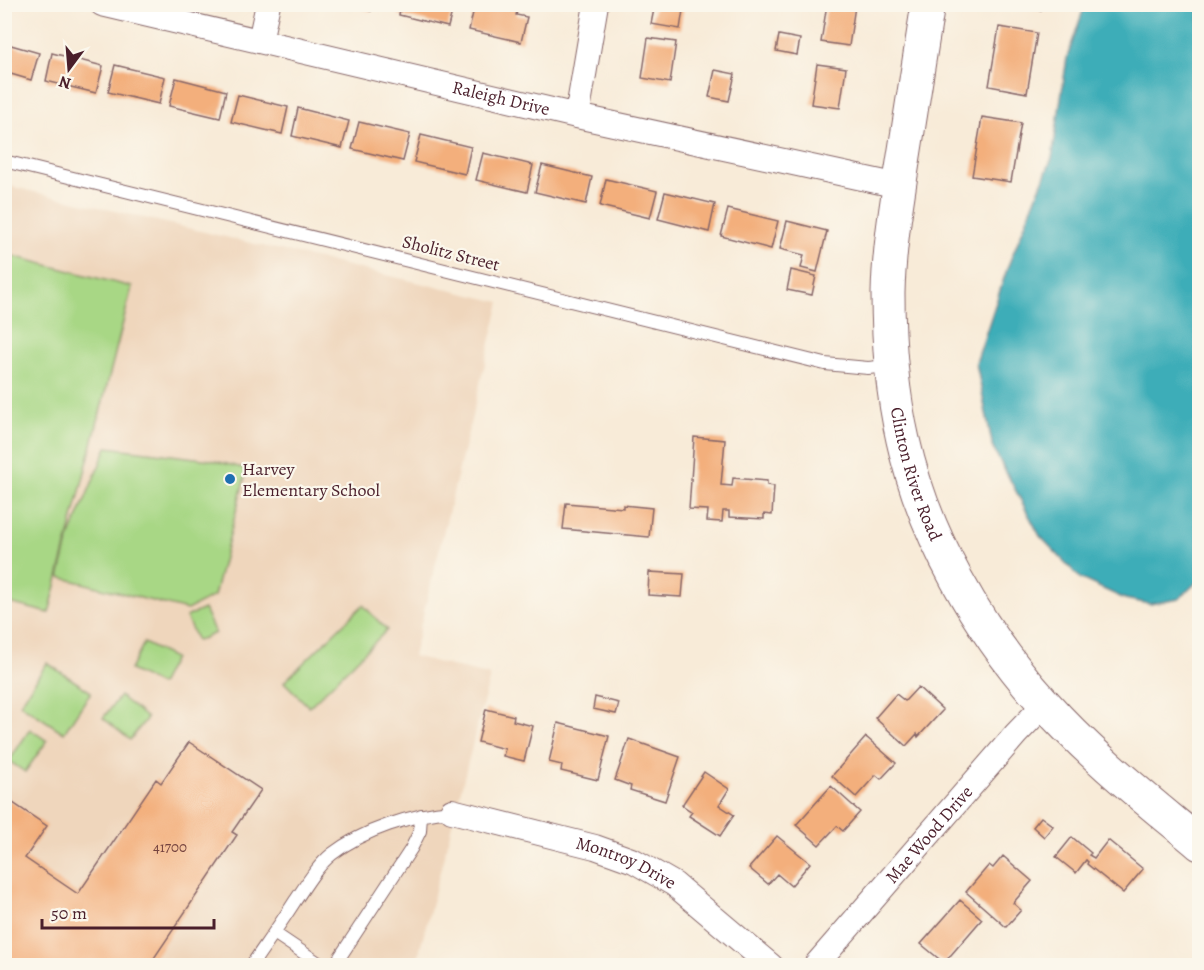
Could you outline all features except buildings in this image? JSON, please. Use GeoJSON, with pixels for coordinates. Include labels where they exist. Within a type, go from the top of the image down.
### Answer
{"type":"FeatureCollection","features":[{"type":"Feature","properties":{"kind":"street","name":"Raleigh Drive"},"geometry":{"type":"LineString","coordinates":[[102,4],[577,116],[899,186]]}},
{"type":"Feature","properties":{"kind":"street"},"geometry":{"type":"LineString","coordinates":[[260,41],[268,4]]}},
{"type":"Feature","properties":{"kind":"street"},"geometry":{"type":"LineString","coordinates":[[577,116],[596,4]]}},
{"type":"Feature","properties":{"kind":"street","name":"Clinton River Road"},"geometry":{"type":"LineString","coordinates":[[928,4],[892,235],[888,293],[891,366],[903,442],[919,496],[953,571],[981,621],[1015,668],[1045,704],[1109,767],[1200,844]]}},
{"type":"Feature","properties":{"kind":"street","name":"Mae Wood Drive"},"geometry":{"type":"LineString","coordinates":[[815,966],[1016,734],[1045,704]]}},
{"type":"Feature","properties":{"kind":"street","name":"Montroy Drive"},"geometry":{"type":"LineString","coordinates":[[452,812],[595,847],[634,861],[674,884],[771,966]]}},
{"type":"Feature","properties":{"kind":"lane","name":"Sholitz Street"},"geometry":{"type":"LineString","coordinates":[[4,161],[825,364],[868,368],[891,366]]}},
{"type":"Feature","properties":{"kind":"lane"},"geometry":{"type":"LineString","coordinates":[[251,966],[310,880],[331,855],[350,843],[398,821],[421,815],[452,812]]}},
{"type":"Feature","properties":{"kind":"lane"},"geometry":{"type":"LineString","coordinates":[[334,966],[411,849],[420,831],[421,815]]}},
{"type":"Feature","properties":{"kind":"lane"},"geometry":{"type":"LineString","coordinates":[[274,933],[323,966]]}},
{"type":"Feature","properties":{"kind":"shaded area","name":"Harvey Elementary School"},"geometry":{"type":"Polygon","coordinates":[[[5,185],[500,302],[413,656],[490,676],[416,965],[5,966],[5,185]]]}},
{"type":"Feature","properties":{"kind":"green space"},"geometry":{"type":"Polygon","coordinates":[[[5,254],[132,287],[49,613],[5,602],[5,254]]]}},
{"type":"Feature","properties":{"kind":"green space"},"geometry":{"type":"Polygon","coordinates":[[[107,447],[211,460],[247,469],[214,596],[187,610],[59,577],[69,538],[107,447]]]}},
{"type":"Feature","properties":{"kind":"green space"},"geometry":{"type":"Polygon","coordinates":[[[363,605],[387,630],[309,707],[284,682],[363,605]]]}},
{"type":"Feature","properties":{"kind":"green space"},"geometry":{"type":"Polygon","coordinates":[[[204,609],[215,633],[197,641],[186,617],[204,609]]]}},
{"type":"Feature","properties":{"kind":"green space"},"geometry":{"type":"Polygon","coordinates":[[[144,643],[174,658],[160,685],[130,670],[144,643]]]}},
{"type":"Feature","properties":{"kind":"green space"},"geometry":{"type":"Polygon","coordinates":[[[47,663],[91,692],[64,733],[20,704],[47,663]]]}},
{"type":"Feature","properties":{"kind":"green space"},"geometry":{"type":"Polygon","coordinates":[[[120,696],[147,718],[130,740],[103,718],[120,696]]]}},
{"type":"Feature","properties":{"kind":"green space"},"geometry":{"type":"Polygon","coordinates":[[[30,729],[47,741],[25,772],[9,761],[30,729]]]}},
{"type":"Feature","properties":{"kind":"water"},"geometry":{"type":"Polygon","coordinates":[[[1085,5],[1199,5],[1199,580],[1179,599],[1150,604],[1125,599],[1081,579],[1040,536],[993,448],[976,363],[1008,266],[1052,158],[1067,58],[1085,5]]]}},
{"type":"Feature","properties":{"kind":"place","name":"Harvey Elementary School"},"geometry":{"type":"Point","coordinates":[230,479]}}]}
